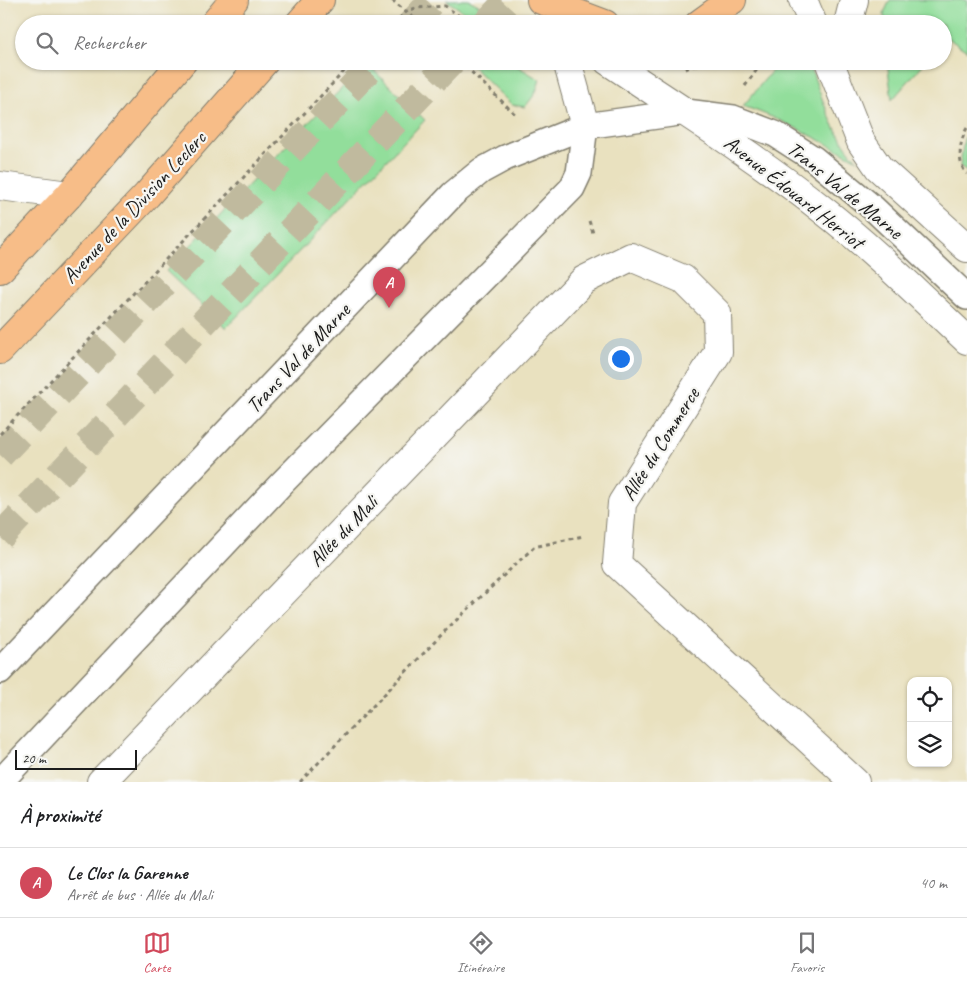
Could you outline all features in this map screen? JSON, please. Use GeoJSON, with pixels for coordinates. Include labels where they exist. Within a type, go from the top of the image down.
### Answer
{"type":"FeatureCollection","features":[{"type":"Feature","properties":{"kind":"main road"},"geometry":{"type":"LineString","coordinates":[[222,15],[234,0]]}},
{"type":"Feature","properties":{"kind":"main road"},"geometry":{"type":"LineString","coordinates":[[306,15],[320,0]]}},
{"type":"Feature","properties":{"kind":"main road"},"geometry":{"type":"LineString","coordinates":[[711,15],[732,0]]}},
{"type":"Feature","properties":{"kind":"main road"},"geometry":{"type":"LineString","coordinates":[[554,7],[578,15]]}},
{"type":"Feature","properties":{"kind":"main road"},"geometry":{"type":"LineString","coordinates":[[0,269],[69,196],[175,70]]}},
{"type":"Feature","properties":{"kind":"main road","name":"Avenue de la Division Leclerc"},"geometry":{"type":"LineString","coordinates":[[0,350],[146,196],[257,70]]}},
{"type":"Feature","properties":{"kind":"street"},"geometry":{"type":"LineString","coordinates":[[803,0],[809,15]]}},
{"type":"Feature","properties":{"kind":"street"},"geometry":{"type":"LineString","coordinates":[[850,15],[854,0]]}},
{"type":"Feature","properties":{"kind":"street"},"geometry":{"type":"LineString","coordinates":[[570,70],[584,126]]}},
{"type":"Feature","properties":{"kind":"street","name":"Avenue Édouard Herriot"},"geometry":{"type":"LineString","coordinates":[[622,70],[728,140],[824,211],[890,268],[967,340]]}},
{"type":"Feature","properties":{"kind":"street"},"geometry":{"type":"LineString","coordinates":[[836,70],[860,142],[879,168],[967,248]]}},
{"type":"Feature","properties":{"kind":"street"},"geometry":{"type":"LineString","coordinates":[[0,186],[69,196]]}},
{"type":"Feature","properties":{"kind":"street","name":"Allée du Commerce"},"geometry":{"type":"LineString","coordinates":[[595,275],[631,258],[683,279],[717,313],[718,352],[622,503],[617,564],[855,782]]}},
{"type":"Feature","properties":{"kind":"street","name":"Allée du Mali"},"geometry":{"type":"LineString","coordinates":[[101,782],[595,275]]}},
{"type":"Feature","properties":{"kind":"lane","name":"Trans Val de Marne"},"geometry":{"type":"LineString","coordinates":[[0,671],[453,194],[481,171],[505,158],[584,126],[686,112],[732,118],[755,125],[775,134],[814,159],[872,208],[967,297]]}},
{"type":"Feature","properties":{"kind":"lane"},"geometry":{"type":"LineString","coordinates":[[0,782],[281,484],[572,188],[579,173],[584,126]]}},
{"type":"Feature","properties":{"kind":"path"},"geometry":{"type":"LineString","coordinates":[[392,0],[411,15]]}},
{"type":"Feature","properties":{"kind":"path"},"geometry":{"type":"LineString","coordinates":[[403,15],[407,11],[416,8],[445,6],[458,15]]}},
{"type":"Feature","properties":{"kind":"path"},"geometry":{"type":"LineString","coordinates":[[0,434],[345,70]]}},
{"type":"Feature","properties":{"kind":"path"},"geometry":{"type":"LineString","coordinates":[[469,70],[521,120]]}},
{"type":"Feature","properties":{"kind":"path"},"geometry":{"type":"LineString","coordinates":[[742,91],[757,70]]}},
{"type":"Feature","properties":{"kind":"path"},"geometry":{"type":"LineString","coordinates":[[967,128],[962,136],[959,150],[964,172],[967,174]]}},
{"type":"Feature","properties":{"kind":"path"},"geometry":{"type":"LineString","coordinates":[[572,188],[584,206],[595,275]]}},
{"type":"Feature","properties":{"kind":"path"},"geometry":{"type":"LineString","coordinates":[[300,782],[448,628],[534,547],[620,528]]}},
{"type":"Feature","properties":{"kind":"green space"},"geometry":{"type":"Polygon","coordinates":[[[446,0],[469,0],[498,15],[468,15],[446,0]]]}},
{"type":"Feature","properties":{"kind":"green space"},"geometry":{"type":"Polygon","coordinates":[[[890,0],[967,0],[967,51],[952,41],[952,15],[884,15],[890,0]]]}},
{"type":"Feature","properties":{"kind":"green space"},"geometry":{"type":"Polygon","coordinates":[[[359,70],[373,70],[425,120],[226,328],[166,271],[359,70]]]}},
{"type":"Feature","properties":{"kind":"green space"},"geometry":{"type":"Polygon","coordinates":[[[476,70],[524,70],[540,80],[535,94],[525,107],[512,105],[476,70]]]}},
{"type":"Feature","properties":{"kind":"green space"},"geometry":{"type":"Polygon","coordinates":[[[773,70],[811,70],[834,126],[857,160],[787,124],[743,106],[773,70]]]}},
{"type":"Feature","properties":{"kind":"green space"},"geometry":{"type":"Polygon","coordinates":[[[888,70],[918,70],[892,100],[888,70]]]}},
{"type":"Feature","properties":{"kind":"green space"},"geometry":{"type":"Polygon","coordinates":[[[967,135],[967,172],[960,166],[964,139],[967,135]]]}},
{"type":"Feature","properties":{"kind":"tunnel"},"geometry":{"type":"LineString","coordinates":[[419,15],[433,0]]}},
{"type":"Feature","properties":{"kind":"tunnel"},"geometry":{"type":"LineString","coordinates":[[494,15],[508,0]]}},
{"type":"Feature","properties":{"kind":"tunnel"},"geometry":{"type":"LineString","coordinates":[[0,455],[368,70]]}},
{"type":"Feature","properties":{"kind":"tunnel"},"geometry":{"type":"LineString","coordinates":[[0,537],[443,70]]}},
{"type":"Feature","properties":{"kind":"place","name":"Le Clos la Garenne"},"geometry":{"type":"Point","coordinates":[389,308]}}]}
